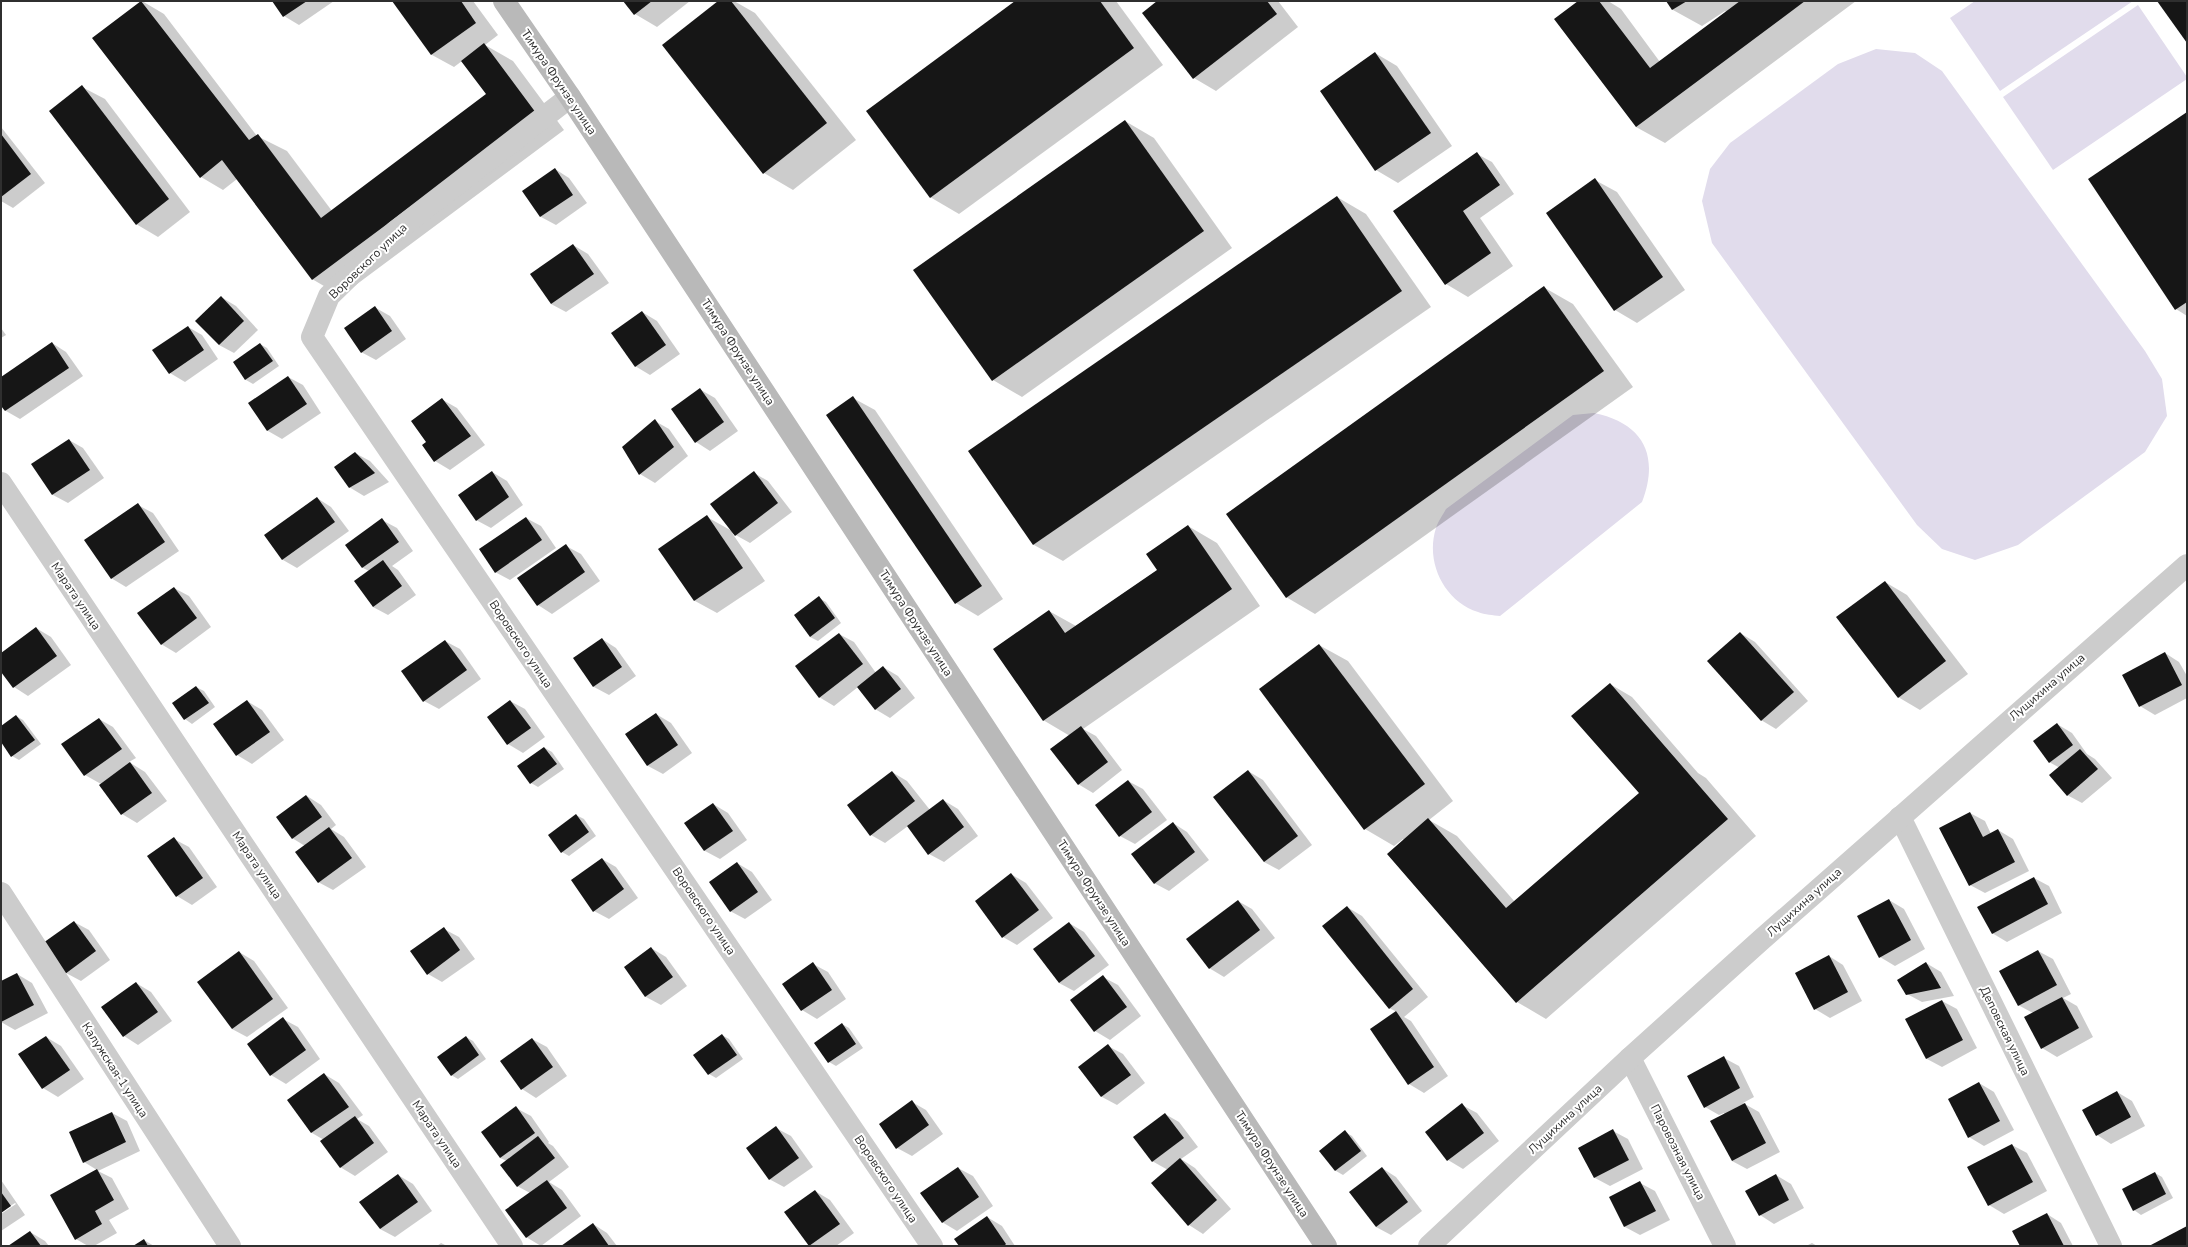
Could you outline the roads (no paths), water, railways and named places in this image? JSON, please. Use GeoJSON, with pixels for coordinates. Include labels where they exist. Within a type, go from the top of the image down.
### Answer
{"type":"FeatureCollection","features":[{"type":"Feature","properties":{"kind":"main road","name":"Тимура Фрунзе улица"},"geometry":{"type":"LineString","coordinates":[[504,1],[570,97],[1326,1246]]}},
{"type":"Feature","properties":{"kind":"street","name":"Воровского улица"},"geometry":{"type":"LineString","coordinates":[[570,97],[396,231],[328,296],[312,337],[932,1246]]}},
{"type":"Feature","properties":{"kind":"street","name":"Марата улица"},"geometry":{"type":"LineString","coordinates":[[1,484],[512,1246]]}},
{"type":"Feature","properties":{"kind":"street","name":"Лущихина улица"},"geometry":{"type":"LineString","coordinates":[[1429,1246],[1630,1058],[1900,817],[2187,565]]}},
{"type":"Feature","properties":{"kind":"street","name":"Деповская улица"},"geometry":{"type":"LineString","coordinates":[[1900,817],[2111,1246]]}},
{"type":"Feature","properties":{"kind":"street","name":"Калужская-1 улица"},"geometry":{"type":"LineString","coordinates":[[1,893],[230,1246]]}},
{"type":"Feature","properties":{"kind":"street","name":"Паровозная улица"},"geometry":{"type":"LineString","coordinates":[[1630,1058],[1725,1246]]}}]}
